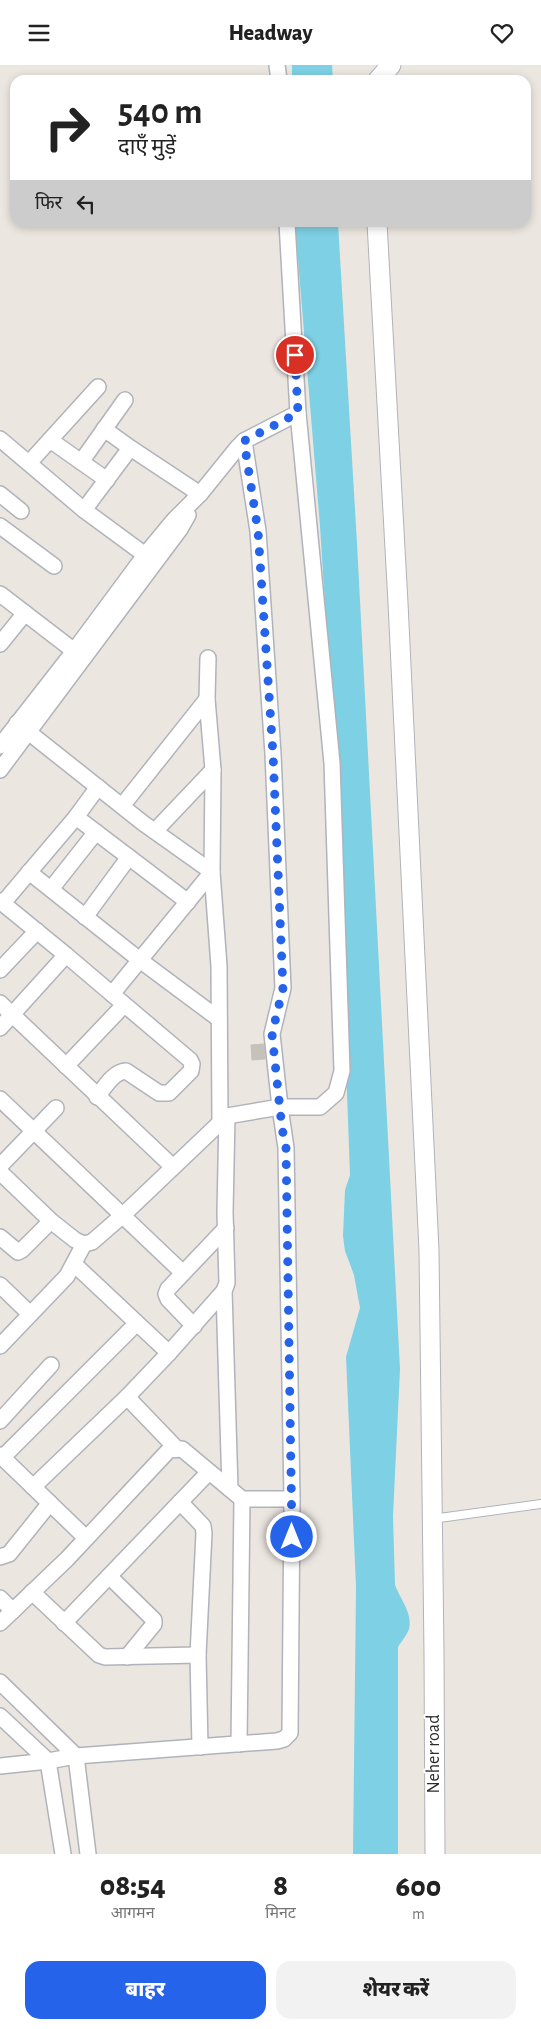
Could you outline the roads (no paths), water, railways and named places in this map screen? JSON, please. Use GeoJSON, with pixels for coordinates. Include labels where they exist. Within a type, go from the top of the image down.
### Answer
{"type":"FeatureCollection","features":[{"type":"Feature","properties":{"kind":"street"},"geometry":{"type":"LineString","coordinates":[[382,75],[391,65]]}},
{"type":"Feature","properties":{"kind":"street"},"geometry":{"type":"LineString","coordinates":[[0,1172],[51,1221],[75,1241],[84,1244],[92,1242],[99,1237],[224,1119],[280,1107],[320,1107],[336,1093],[342,1071],[332,763],[298,413],[287,227]]}},
{"type":"Feature","properties":{"kind":"street","name":"Neher road"},"geometry":{"type":"LineString","coordinates":[[377,227],[399,623],[428,1240],[435,1854]]}},
{"type":"Feature","properties":{"kind":"street"},"geometry":{"type":"LineString","coordinates":[[29,463],[98,387]]}},
{"type":"Feature","properties":{"kind":"street"},"geometry":{"type":"LineString","coordinates":[[80,462],[125,400]]}},
{"type":"Feature","properties":{"kind":"street"},"geometry":{"type":"LineString","coordinates":[[0,770],[23,728],[80,655],[150,559],[174,520],[200,494],[244,441],[298,413]]}},
{"type":"Feature","properties":{"kind":"street"},"geometry":{"type":"LineString","coordinates":[[104,429],[200,494]]}},
{"type":"Feature","properties":{"kind":"street"},"geometry":{"type":"LineString","coordinates":[[0,439],[84,510],[150,559]]}},
{"type":"Feature","properties":{"kind":"street"},"geometry":{"type":"LineString","coordinates":[[50,440],[107,480]]}},
{"type":"Feature","properties":{"kind":"street"},"geometry":{"type":"LineString","coordinates":[[0,1766],[76,1756],[284,1739],[290,1733],[292,1499],[286,1148],[272,1034],[283,988],[273,754],[258,531],[244,441]]}},
{"type":"Feature","properties":{"kind":"street"},"geometry":{"type":"LineString","coordinates":[[84,510],[128,451],[132,449]]}},
{"type":"Feature","properties":{"kind":"street"},"geometry":{"type":"LineString","coordinates":[[0,494],[21,511]]}},
{"type":"Feature","properties":{"kind":"street"},"geometry":{"type":"LineString","coordinates":[[0,526],[54,566]]}},
{"type":"Feature","properties":{"kind":"street"},"geometry":{"type":"LineString","coordinates":[[0,594],[80,655]]}},
{"type":"Feature","properties":{"kind":"street"},"geometry":{"type":"LineString","coordinates":[[0,644],[25,613]]}},
{"type":"Feature","properties":{"kind":"street"},"geometry":{"type":"LineString","coordinates":[[33,1487],[127,1397],[169,1353],[224,1291],[227,1283],[219,966],[212,872],[213,770],[207,699],[208,658]]}},
{"type":"Feature","properties":{"kind":"street"},"geometry":{"type":"LineString","coordinates":[[122,806],[207,699]]}},
{"type":"Feature","properties":{"kind":"street"},"geometry":{"type":"LineString","coordinates":[[0,746],[23,728]]}},
{"type":"Feature","properties":{"kind":"street"},"geometry":{"type":"LineString","coordinates":[[23,728],[122,806],[212,872]]}},
{"type":"Feature","properties":{"kind":"street"},"geometry":{"type":"LineString","coordinates":[[155,831],[213,770]]}},
{"type":"Feature","properties":{"kind":"street"},"geometry":{"type":"LineString","coordinates":[[97,1097],[120,1071],[132,1073],[159,1093],[169,1093],[191,1071],[192,1064],[190,1060],[2,902],[76,817],[98,787]]}},
{"type":"Feature","properties":{"kind":"street"},"geometry":{"type":"LineString","coordinates":[[76,817],[188,902]]}},
{"type":"Feature","properties":{"kind":"street"},"geometry":{"type":"LineString","coordinates":[[50,889],[96,832]]}},
{"type":"Feature","properties":{"kind":"street"},"geometry":{"type":"LineString","coordinates":[[85,917],[129,857]]}},
{"type":"Feature","properties":{"kind":"street"},"geometry":{"type":"LineString","coordinates":[[30,872],[141,961],[219,1019]]}},
{"type":"Feature","properties":{"kind":"street"},"geometry":{"type":"LineString","coordinates":[[112,994],[141,961],[212,872]]}},
{"type":"Feature","properties":{"kind":"street"},"geometry":{"type":"LineString","coordinates":[[0,970],[37,931]]}},
{"type":"Feature","properties":{"kind":"street"},"geometry":{"type":"LineString","coordinates":[[0,1028],[66,955]]}},
{"type":"Feature","properties":{"kind":"street"},"geometry":{"type":"LineString","coordinates":[[0,1003],[173,1167]]}},
{"type":"Feature","properties":{"kind":"street"},"geometry":{"type":"LineString","coordinates":[[66,1066],[124,1005]]}},
{"type":"Feature","properties":{"kind":"street"},"geometry":{"type":"LineString","coordinates":[[0,1099],[183,1273]]}},
{"type":"Feature","properties":{"kind":"street"},"geometry":{"type":"LineString","coordinates":[[0,1166],[56,1108]]}},
{"type":"Feature","properties":{"kind":"street"},"geometry":{"type":"LineString","coordinates":[[1,1239],[18,1252],[51,1221]]}},
{"type":"Feature","properties":{"kind":"street"},"geometry":{"type":"LineString","coordinates":[[194,1326],[172,1304],[166,1294],[168,1289],[226,1228]]}},
{"type":"Feature","properties":{"kind":"street"},"geometry":{"type":"LineString","coordinates":[[1,1343],[67,1276],[84,1244]]}},
{"type":"Feature","properties":{"kind":"street"},"geometry":{"type":"LineString","coordinates":[[74,1265],[169,1353]]}},
{"type":"Feature","properties":{"kind":"street"},"geometry":{"type":"LineString","coordinates":[[0,1285],[30,1314]]}},
{"type":"Feature","properties":{"kind":"street"},"geometry":{"type":"LineString","coordinates":[[224,1291],[236,1494],[239,1744]]}},
{"type":"Feature","properties":{"kind":"street"},"geometry":{"type":"LineString","coordinates":[[86,1538],[1,1456],[136,1324]]}},
{"type":"Feature","properties":{"kind":"street"},"geometry":{"type":"LineString","coordinates":[[0,1421],[51,1365]]}},
{"type":"Feature","properties":{"kind":"street"},"geometry":{"type":"LineString","coordinates":[[127,1397],[176,1448]]}},
{"type":"Feature","properties":{"kind":"street"},"geometry":{"type":"LineString","coordinates":[[0,1623],[86,1538],[169,1450],[182,1449],[236,1494],[292,1499]]}},
{"type":"Feature","properties":{"kind":"street"},"geometry":{"type":"LineString","coordinates":[[64,1623],[209,1471]]}},
{"type":"Feature","properties":{"kind":"street"},"geometry":{"type":"LineString","coordinates":[[180,1502],[203,1527],[204,1550],[198,1655],[200,1747]]}},
{"type":"Feature","properties":{"kind":"street"},"geometry":{"type":"LineString","coordinates":[[0,1557],[9,1553],[50,1503]]}},
{"type":"Feature","properties":{"kind":"street"},"geometry":{"type":"LineString","coordinates":[[109,1576],[154,1620],[154,1624],[127,1657]]}},
{"type":"Feature","properties":{"kind":"street"},"geometry":{"type":"LineString","coordinates":[[32,1592],[99,1655],[105,1657],[198,1655]]}},
{"type":"Feature","properties":{"kind":"street"},"geometry":{"type":"LineString","coordinates":[[0,1599],[13,1611]]}},
{"type":"Feature","properties":{"kind":"street"},"geometry":{"type":"LineString","coordinates":[[0,1682],[76,1756],[88,1854]]}},
{"type":"Feature","properties":{"kind":"street"},"geometry":{"type":"LineString","coordinates":[[0,1716],[48,1761],[63,1854]]}},
{"type":"Feature","properties":{"kind":"lane"},"geometry":{"type":"LineString","coordinates":[[432,1519],[541,1504]]}},
{"type":"Feature","properties":{"kind":"water"},"geometry":{"type":"Polygon","coordinates":[[[292,65],[332,65],[333,75],[292,75],[292,65]]]}},
{"type":"Feature","properties":{"kind":"water"},"geometry":{"type":"Polygon","coordinates":[[[295,227],[338,227],[357,543],[400,1369],[393,1516],[395,1585],[408,1612],[410,1623],[408,1631],[398,1647],[398,1854],[353,1854],[356,1587],[346,1357],[360,1308],[354,1275],[345,1251],[343,1236],[345,1190],[350,1175],[335,763],[320,526],[295,227]]]}}]}
